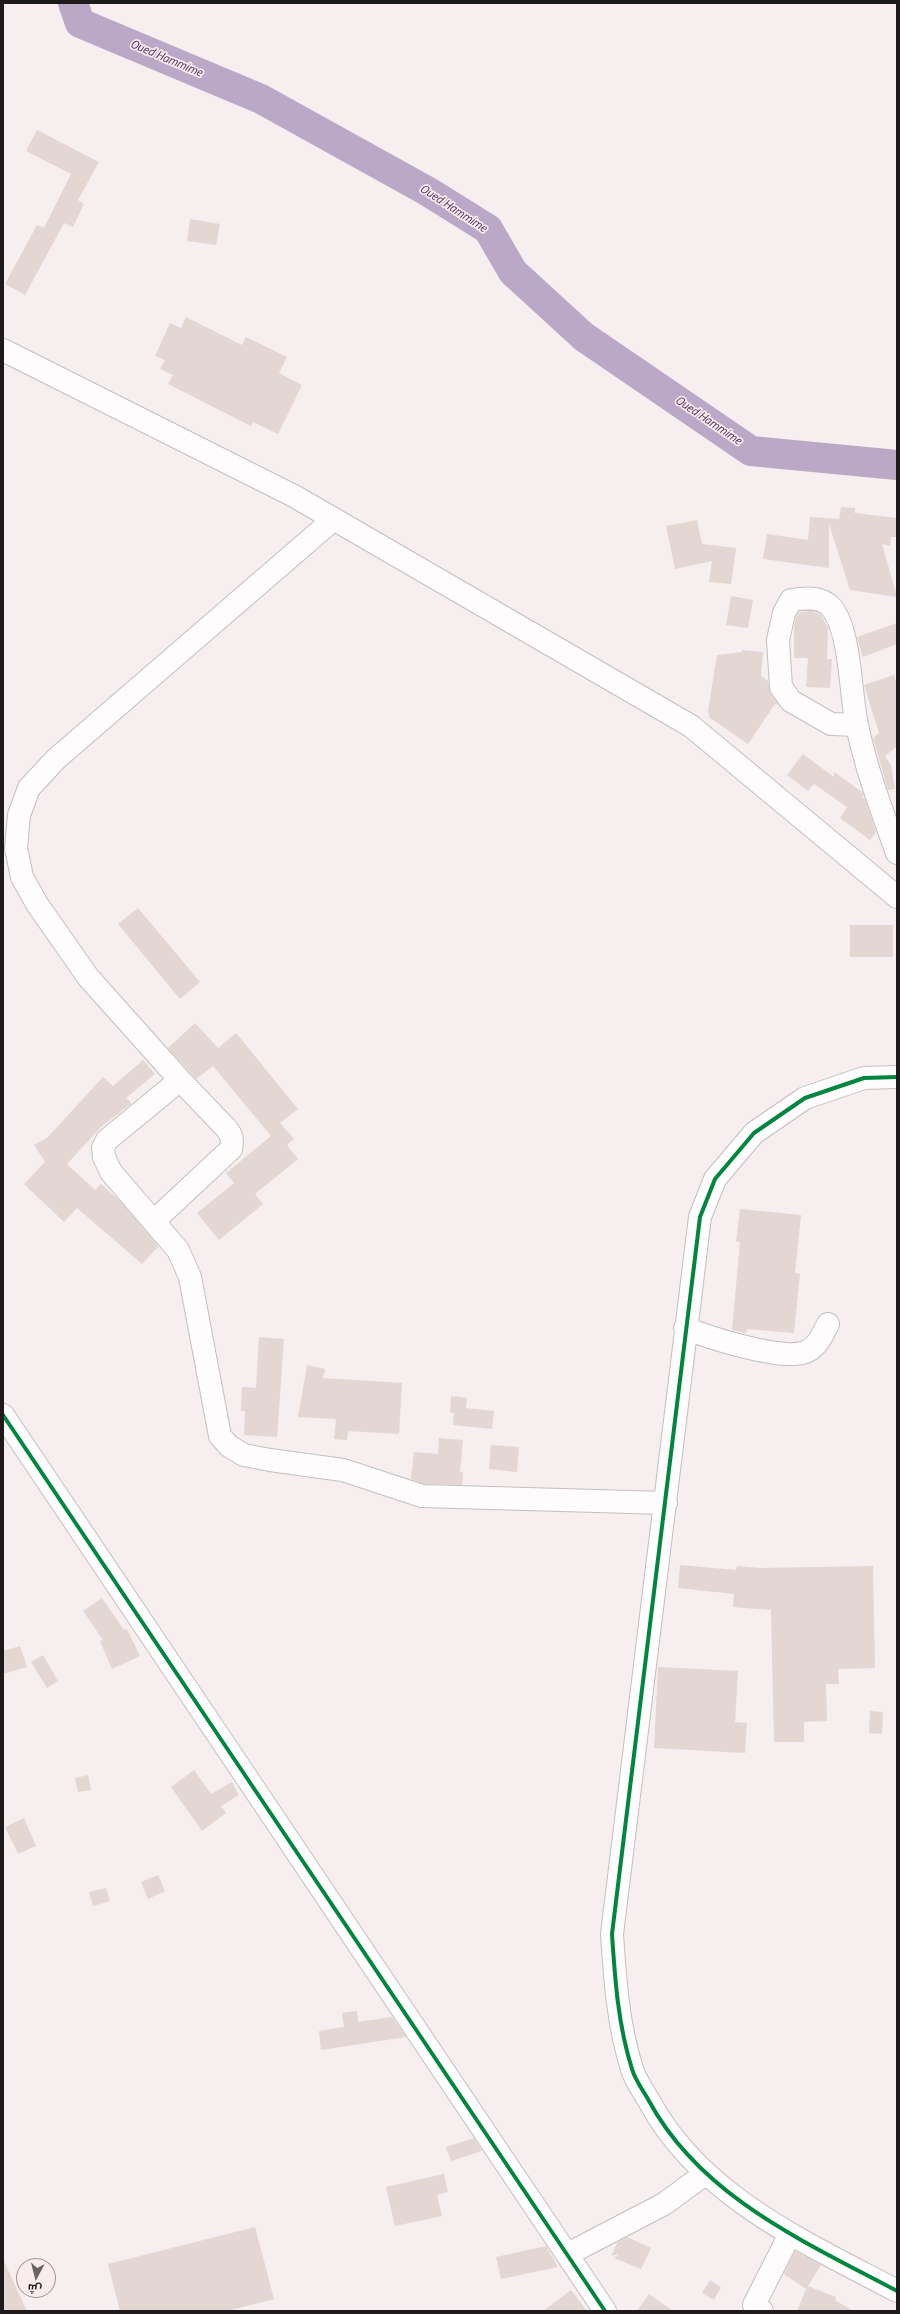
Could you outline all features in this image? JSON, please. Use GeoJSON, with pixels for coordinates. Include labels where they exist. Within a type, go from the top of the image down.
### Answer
{"type":"FeatureCollection","features":[{"type":"Feature","properties":{"kind":"street"},"geometry":{"type":"LineString","coordinates":[[3,350],[294,496],[691,726],[897,897]]}},
{"type":"Feature","properties":{"kind":"street"},"geometry":{"type":"LineString","coordinates":[[154,1221],[231,1149],[233,1141],[226,1128],[180,1080],[88,977],[37,904],[22,877],[16,848],[19,815],[29,788],[56,759],[334,519]]}},
{"type":"Feature","properties":{"kind":"street"},"geometry":{"type":"LineString","coordinates":[[857,725],[831,724],[790,701],[781,687],[778,640],[784,613],[791,600],[811,597],[831,606],[842,627],[857,725],[875,792],[897,853]]}},
{"type":"Feature","properties":{"kind":"street"},"geometry":{"type":"LineString","coordinates":[[897,1077],[864,1078],[805,1098],[754,1133],[715,1179],[700,1217],[685,1328],[666,1503],[612,1934],[618,2012],[632,2070],[660,2121],[705,2174],[772,2224],[897,2291]]}},
{"type":"Feature","properties":{"kind":"street"},"geometry":{"type":"LineString","coordinates":[[180,1080],[108,1140],[103,1148],[104,1157],[111,1172],[178,1250],[190,1277],[220,1436],[229,1446],[244,1455],[343,1470],[422,1496],[666,1503]]}},
{"type":"Feature","properties":{"kind":"street"},"geometry":{"type":"LineString","coordinates":[[685,1328],[709,1337],[783,1354],[803,1353],[819,1342],[828,1324]]}},
{"type":"Feature","properties":{"kind":"street"},"geometry":{"type":"LineString","coordinates":[[3,1415],[605,2311]]}},
{"type":"Feature","properties":{"kind":"street"},"geometry":{"type":"LineString","coordinates":[[568,2254],[664,2204],[705,2174]]}},
{"type":"Feature","properties":{"kind":"street"},"geometry":{"type":"LineString","coordinates":[[762,2311],[754,2305],[790,2234]]}},
{"type":"Feature","properties":{"kind":"building"},"geometry":{"type":"Polygon","coordinates":[[[37,130],[99,162],[78,200],[84,204],[73,227],[64,223],[25,295],[5,284],[37,225],[44,228],[71,174],[26,151],[37,130]]]}},
{"type":"Feature","properties":{"kind":"building"},"geometry":{"type":"Polygon","coordinates":[[[190,219],[220,224],[216,245],[187,241],[190,219]]]}},
{"type":"Feature","properties":{"kind":"building"},"geometry":{"type":"Polygon","coordinates":[[[186,317],[242,345],[246,337],[287,357],[279,373],[302,385],[278,434],[253,422],[251,426],[168,384],[173,375],[160,369],[165,360],[155,356],[170,323],[181,328],[186,317]]]}},
{"type":"Feature","properties":{"kind":"building"},"geometry":{"type":"Polygon","coordinates":[[[841,507],[855,508],[855,513],[897,518],[897,537],[891,537],[890,546],[882,544],[897,597],[850,590],[829,524],[829,568],[763,559],[767,534],[808,540],[810,517],[839,519],[841,507]]]}},
{"type":"Feature","properties":{"kind":"building"},"geometry":{"type":"Polygon","coordinates":[[[697,520],[702,544],[736,548],[731,584],[709,582],[712,561],[675,569],[666,526],[697,520]]]}},
{"type":"Feature","properties":{"kind":"building"},"geometry":{"type":"Polygon","coordinates":[[[731,596],[753,600],[748,628],[726,625],[731,596]]]}},
{"type":"Feature","properties":{"kind":"building"},"geometry":{"type":"Polygon","coordinates":[[[811,611],[821,615],[828,627],[827,659],[832,659],[830,688],[806,687],[808,658],[794,658],[794,627],[796,617],[799,612],[811,611]]]}},
{"type":"Feature","properties":{"kind":"building"},"geometry":{"type":"Polygon","coordinates":[[[897,623],[897,644],[863,657],[857,637],[897,623]]]}},
{"type":"Feature","properties":{"kind":"building"},"geometry":{"type":"Polygon","coordinates":[[[742,650],[763,652],[761,676],[768,681],[771,694],[779,705],[775,704],[748,744],[710,718],[708,711],[717,655],[742,652],[742,650]]]}},
{"type":"Feature","properties":{"kind":"building"},"geometry":{"type":"Polygon","coordinates":[[[894,675],[897,685],[897,746],[885,756],[891,765],[895,789],[888,790],[873,738],[879,733],[864,685],[894,675]]]}},
{"type":"Feature","properties":{"kind":"building"},"geometry":{"type":"Polygon","coordinates":[[[803,754],[834,777],[834,772],[862,792],[864,796],[861,796],[865,799],[876,832],[870,840],[840,818],[847,807],[814,784],[808,791],[787,775],[803,754]]]}},
{"type":"Feature","properties":{"kind":"building"},"geometry":{"type":"Polygon","coordinates":[[[138,908],[200,982],[180,999],[118,924],[138,908]]]}},
{"type":"Feature","properties":{"kind":"building"},"geometry":{"type":"Polygon","coordinates":[[[850,925],[893,925],[893,957],[850,957],[850,925]]]}},
{"type":"Feature","properties":{"kind":"building"},"geometry":{"type":"Polygon","coordinates":[[[195,1023],[218,1048],[236,1033],[298,1109],[280,1123],[294,1139],[287,1145],[298,1159],[255,1194],[263,1204],[219,1240],[197,1213],[234,1183],[226,1173],[271,1136],[213,1066],[196,1079],[168,1048],[195,1023]]]}},
{"type":"Feature","properties":{"kind":"building"},"geometry":{"type":"Polygon","coordinates":[[[143,1060],[155,1074],[126,1098],[132,1103],[102,1126],[67,1164],[95,1190],[101,1184],[121,1202],[156,1243],[158,1247],[142,1264],[77,1208],[64,1222],[24,1184],[45,1162],[34,1145],[47,1138],[103,1077],[113,1086],[143,1060]]]}},
{"type":"Feature","properties":{"kind":"building"},"geometry":{"type":"Polygon","coordinates":[[[740,1209],[801,1215],[795,1273],[800,1274],[794,1333],[747,1329],[746,1333],[732,1330],[740,1242],[736,1242],[740,1209]]]}},
{"type":"Feature","properties":{"kind":"building"},"geometry":{"type":"Polygon","coordinates":[[[259,1337],[284,1339],[277,1437],[244,1435],[245,1411],[241,1411],[242,1387],[256,1388],[259,1337]]]}},
{"type":"Feature","properties":{"kind":"building"},"geometry":{"type":"Polygon","coordinates":[[[307,1365],[325,1369],[323,1378],[402,1383],[399,1434],[348,1431],[347,1440],[334,1439],[336,1419],[298,1417],[307,1365]]]}},
{"type":"Feature","properties":{"kind":"building"},"geometry":{"type":"Polygon","coordinates":[[[451,1396],[467,1398],[466,1408],[494,1411],[492,1429],[453,1425],[454,1413],[450,1413],[451,1396]]]}},
{"type":"Feature","properties":{"kind":"building"},"geometry":{"type":"Polygon","coordinates":[[[439,1438],[463,1440],[460,1472],[463,1472],[462,1485],[424,1484],[411,1479],[414,1452],[438,1454],[439,1438]]]}},
{"type":"Feature","properties":{"kind":"building"},"geometry":{"type":"Polygon","coordinates":[[[491,1445],[519,1447],[517,1472],[489,1469],[491,1445]]]}},
{"type":"Feature","properties":{"kind":"building"},"geometry":{"type":"Polygon","coordinates":[[[680,1565],[736,1570],[737,1566],[760,1568],[873,1566],[875,1668],[838,1669],[839,1684],[826,1684],[827,1721],[804,1722],[804,1742],[774,1742],[771,1610],[733,1607],[734,1594],[678,1588],[680,1565]]]}},
{"type":"Feature","properties":{"kind":"building"},"geometry":{"type":"Polygon","coordinates":[[[102,1598],[124,1630],[127,1629],[140,1656],[112,1669],[100,1641],[103,1640],[83,1611],[102,1598]]]}},
{"type":"Feature","properties":{"kind":"building"},"geometry":{"type":"Polygon","coordinates":[[[20,1646],[27,1667],[3,1674],[3,1651],[20,1646]]]}},
{"type":"Feature","properties":{"kind":"building"},"geometry":{"type":"Polygon","coordinates":[[[43,1655],[58,1681],[47,1688],[31,1662],[43,1655]]]}},
{"type":"Feature","properties":{"kind":"building"},"geometry":{"type":"Polygon","coordinates":[[[658,1667],[738,1671],[735,1722],[747,1723],[745,1753],[654,1748],[658,1667]]]}},
{"type":"Feature","properties":{"kind":"building"},"geometry":{"type":"Polygon","coordinates":[[[870,1711],[883,1712],[882,1734],[869,1733],[870,1711]]]}},
{"type":"Feature","properties":{"kind":"building"},"geometry":{"type":"Polygon","coordinates":[[[194,1770],[211,1794],[232,1782],[239,1795],[221,1806],[226,1813],[202,1831],[171,1787],[194,1770]]]}},
{"type":"Feature","properties":{"kind":"building"},"geometry":{"type":"Polygon","coordinates":[[[88,1775],[91,1790],[78,1792],[75,1778],[88,1775]]]}},
{"type":"Feature","properties":{"kind":"building"},"geometry":{"type":"Polygon","coordinates":[[[24,1818],[36,1846],[18,1854],[5,1827],[24,1818]]]}},
{"type":"Feature","properties":{"kind":"building"},"geometry":{"type":"Polygon","coordinates":[[[158,1875],[165,1891],[148,1899],[141,1882],[158,1875]]]}},
{"type":"Feature","properties":{"kind":"building"},"geometry":{"type":"Polygon","coordinates":[[[106,1888],[110,1901],[93,1906],[89,1892],[106,1888]]]}},
{"type":"Feature","properties":{"kind":"building"},"geometry":{"type":"Polygon","coordinates":[[[357,2011],[358,2022],[392,2017],[406,2037],[321,2050],[319,2031],[344,2027],[342,2013],[357,2011]]]}},
{"type":"Feature","properties":{"kind":"building"},"geometry":{"type":"Polygon","coordinates":[[[474,2138],[482,2151],[451,2161],[446,2147],[474,2138]]]}},
{"type":"Feature","properties":{"kind":"building"},"geometry":{"type":"Polygon","coordinates":[[[444,2174],[448,2192],[437,2195],[442,2216],[395,2226],[386,2187],[444,2174]]]}},
{"type":"Feature","properties":{"kind":"building"},"geometry":{"type":"Polygon","coordinates":[[[255,2227],[274,2299],[227,2311],[120,2311],[108,2264],[255,2227]]]}},
{"type":"Feature","properties":{"kind":"building"},"geometry":{"type":"Polygon","coordinates":[[[627,2237],[651,2248],[641,2269],[614,2258],[619,2254],[611,2256],[617,2243],[627,2237]]]}},
{"type":"Feature","properties":{"kind":"building"},"geometry":{"type":"Polygon","coordinates":[[[546,2246],[558,2267],[501,2279],[496,2257],[546,2246]]]}},
{"type":"Feature","properties":{"kind":"building"},"geometry":{"type":"Polygon","coordinates":[[[795,2251],[821,2265],[808,2286],[836,2297],[835,2300],[853,2311],[797,2311],[806,2289],[784,2274],[795,2251]]]}},
{"type":"Feature","properties":{"kind":"building"},"geometry":{"type":"Polygon","coordinates":[[[3,2259],[16,2287],[16,2298],[21,2298],[27,2311],[3,2311],[3,2259]]]}},
{"type":"Feature","properties":{"kind":"building"},"geometry":{"type":"Polygon","coordinates":[[[710,2280],[721,2287],[714,2300],[702,2293],[710,2280]]]}},
{"type":"Feature","properties":{"kind":"building"},"geometry":{"type":"Polygon","coordinates":[[[571,2290],[587,2311],[543,2311],[571,2290]]]}},
{"type":"Feature","properties":{"kind":"building"},"geometry":{"type":"Polygon","coordinates":[[[649,2294],[673,2311],[637,2311],[649,2294]]]}},
{"type":"Feature","properties":{"kind":"waterway","name":"Oued Hammime"},"geometry":{"type":"LineString","coordinates":[[73,3],[80,23],[261,99],[427,191],[488,229],[513,272],[584,337],[751,451],[897,465]]}},
{"type":"Feature","properties":{"kind":"cycle path"},"geometry":{"type":"LineString","coordinates":[[897,1077],[864,1078],[805,1098],[754,1133],[715,1179],[700,1217],[612,1934],[620,2019],[627,2052],[639,2085],[671,2135],[697,2164],[726,2190],[758,2214],[792,2235],[897,2291]]}},
{"type":"Feature","properties":{"kind":"cycle path"},"geometry":{"type":"LineString","coordinates":[[3,1415],[605,2311]]}}]}
